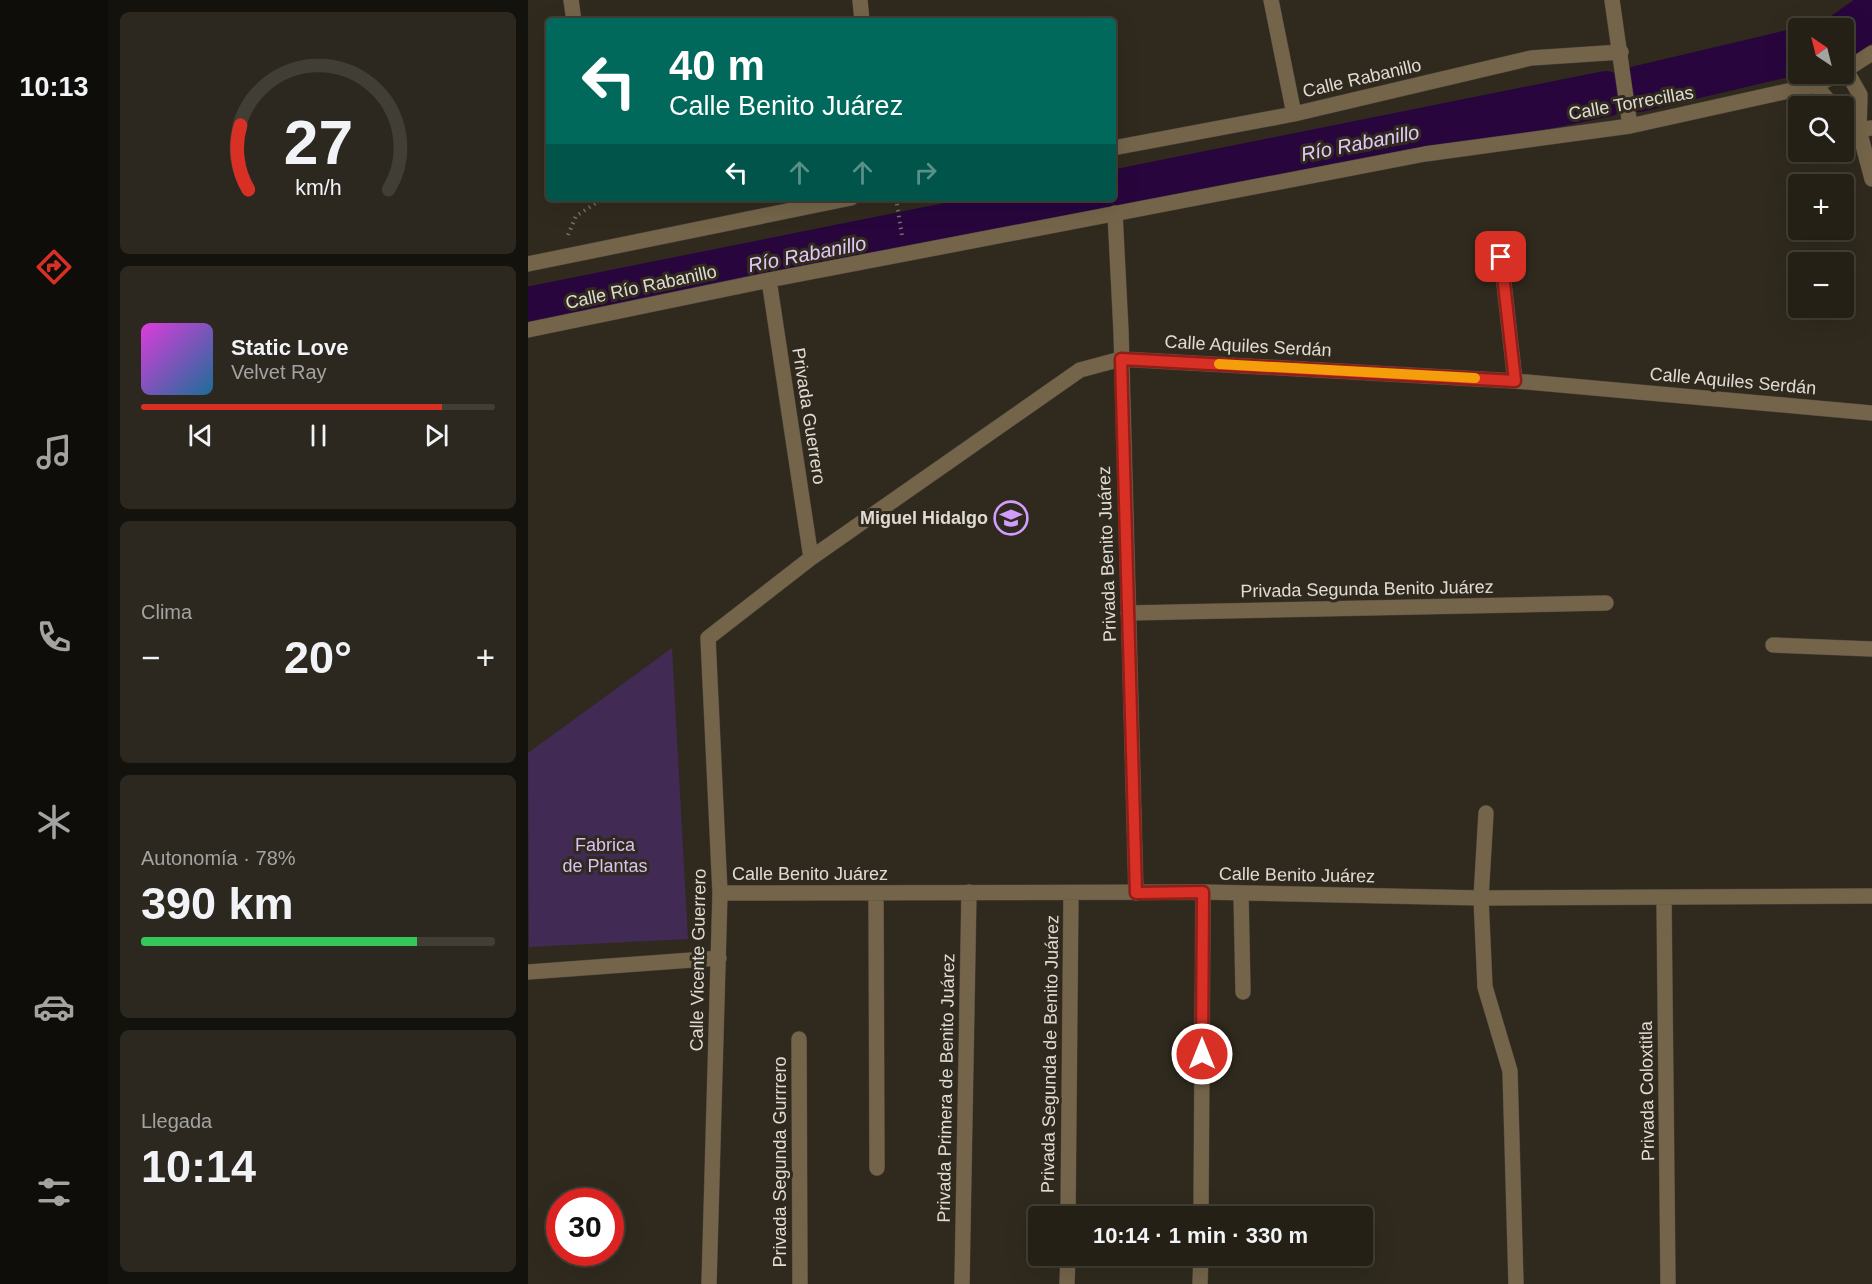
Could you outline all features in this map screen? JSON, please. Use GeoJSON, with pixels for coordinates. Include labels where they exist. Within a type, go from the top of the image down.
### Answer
{"type":"FeatureCollection","features":[{"type":"Feature","properties":{"kind":"street"},"geometry":{"type":"LineString","coordinates":[[571,0],[574,18]]}},
{"type":"Feature","properties":{"kind":"street"},"geometry":{"type":"LineString","coordinates":[[860,0],[862,18]]}},
{"type":"Feature","properties":{"kind":"street"},"geometry":{"type":"LineString","coordinates":[[1271,0],[1294,114]]}},
{"type":"Feature","properties":{"kind":"street"},"geometry":{"type":"LineString","coordinates":[[1612,0],[1630,126]]}},
{"type":"Feature","properties":{"kind":"street","name":"Calle Rabanillo"},"geometry":{"type":"LineString","coordinates":[[1116,147],[1294,114],[1531,58],[1621,51]]}},
{"type":"Feature","properties":{"kind":"street","name":"Calle Torrecillas"},"geometry":{"type":"LineString","coordinates":[[1854,65],[1872,53]]}},
{"type":"Feature","properties":{"kind":"street"},"geometry":{"type":"LineString","coordinates":[[1852,84],[1860,95],[1872,179]]}},
{"type":"Feature","properties":{"kind":"street"},"geometry":{"type":"LineString","coordinates":[[1815,85],[1824,96]]}},
{"type":"Feature","properties":{"kind":"street","name":"Calle Torrecillas"},"geometry":{"type":"LineString","coordinates":[[1115,213],[1425,154],[1630,126],[1815,85]]}},
{"type":"Feature","properties":{"kind":"street"},"geometry":{"type":"LineString","coordinates":[[528,264],[836,201]]}},
{"type":"Feature","properties":{"kind":"street","name":"Calle Río Rabanillo"},"geometry":{"type":"LineString","coordinates":[[528,330],[769,280],[1115,213]]}},
{"type":"Feature","properties":{"kind":"street","name":"Privada Benito Juárez"},"geometry":{"type":"LineString","coordinates":[[1115,213],[1136,893]]}},
{"type":"Feature","properties":{"kind":"street"},"geometry":{"type":"LineString","coordinates":[[1501,257],[1515,381]]}},
{"type":"Feature","properties":{"kind":"street","name":"Privada Guerrero"},"geometry":{"type":"LineString","coordinates":[[769,280],[811,558]]}},
{"type":"Feature","properties":{"kind":"street","name":"Calle Aquiles Serdán"},"geometry":{"type":"LineString","coordinates":[[708,638],[811,558],[1080,370],[1121,359],[1515,381],[1872,413]]}},
{"type":"Feature","properties":{"kind":"street","name":"Privada Segunda Benito Juárez"},"geometry":{"type":"LineString","coordinates":[[1128,613],[1606,603]]}},
{"type":"Feature","properties":{"kind":"street","name":"Calle Vicente Guerrero"},"geometry":{"type":"LineString","coordinates":[[708,638],[720,893],[709,1284]]}},
{"type":"Feature","properties":{"kind":"street"},"geometry":{"type":"LineString","coordinates":[[1773,645],[1872,650]]}},
{"type":"Feature","properties":{"kind":"street"},"geometry":{"type":"LineString","coordinates":[[1486,813],[1481,898],[1485,987],[1510,1071],[1516,1284]]}},
{"type":"Feature","properties":{"kind":"street","name":"Privada Primera de Benito Juárez"},"geometry":{"type":"LineString","coordinates":[[962,1284],[969,892]]}},
{"type":"Feature","properties":{"kind":"street"},"geometry":{"type":"LineString","coordinates":[[1201,1206],[1203,892]]}},
{"type":"Feature","properties":{"kind":"street","name":"Calle Benito Juárez"},"geometry":{"type":"LineString","coordinates":[[720,893],[1203,892],[1481,898],[1872,896]]}},
{"type":"Feature","properties":{"kind":"street","name":"Privada Segunda de Benito Juárez"},"geometry":{"type":"LineString","coordinates":[[1068,1206],[1071,893]]}},
{"type":"Feature","properties":{"kind":"street"},"geometry":{"type":"LineString","coordinates":[[876,894],[877,1168]]}},
{"type":"Feature","properties":{"kind":"street"},"geometry":{"type":"LineString","coordinates":[[1241,894],[1243,992]]}},
{"type":"Feature","properties":{"kind":"street","name":"Privada Coloxtitla"},"geometry":{"type":"LineString","coordinates":[[1665,898],[1668,1284]]}},
{"type":"Feature","properties":{"kind":"street"},"geometry":{"type":"LineString","coordinates":[[528,972],[719,958]]}},
{"type":"Feature","properties":{"kind":"street","name":"Privada Segunda Gurrrero"},"geometry":{"type":"LineString","coordinates":[[799,1039],[800,1284]]}},
{"type":"Feature","properties":{"kind":"street"},"geometry":{"type":"LineString","coordinates":[[1067,1284],[1068,1266]]}},
{"type":"Feature","properties":{"kind":"street"},"geometry":{"type":"LineString","coordinates":[[1200,1266],[1200,1284]]}},
{"type":"Feature","properties":{"kind":"path"},"geometry":{"type":"LineString","coordinates":[[562,256],[576,216],[599,201]]}},
{"type":"Feature","properties":{"kind":"path"},"geometry":{"type":"LineString","coordinates":[[896,201],[903,242]]}},
{"type":"Feature","properties":{"kind":"green space","name":"Fabrica de Plantas"},"geometry":{"type":"Polygon","coordinates":[[[672,648],[688,939],[529,947],[528,753],[672,648]]]}},
{"type":"Feature","properties":{"kind":"waterway","name":"Río Rabanillo"},"geometry":{"type":"LineString","coordinates":[[1854,28],[1872,15]]}},
{"type":"Feature","properties":{"kind":"waterway","name":"Río Rabanillo"},"geometry":{"type":"LineString","coordinates":[[1638,89],[1788,53]]}},
{"type":"Feature","properties":{"kind":"waterway","name":"Río Rabanillo"},"geometry":{"type":"LineString","coordinates":[[1116,192],[1606,94]]}},
{"type":"Feature","properties":{"kind":"waterway","name":"Río Rabanillo"},"geometry":{"type":"LineString","coordinates":[[528,310],[1071,201]]}},
{"type":"Feature","properties":{"kind":"slow traffic"},"geometry":{"type":"LineString","coordinates":[[1219,364],[1475,378]]}},
{"type":"Feature","properties":{"kind":"place","name":"Miguel Hidalgo"},"geometry":{"type":"Point","coordinates":[1011,518]}},
{"type":"Feature","properties":{"kind":"route"},"geometry":{"type":"LineString","coordinates":[[1202,1054],[1203,892],[1136,893],[1121,359],[1515,381],[1501,257]]}}]}
